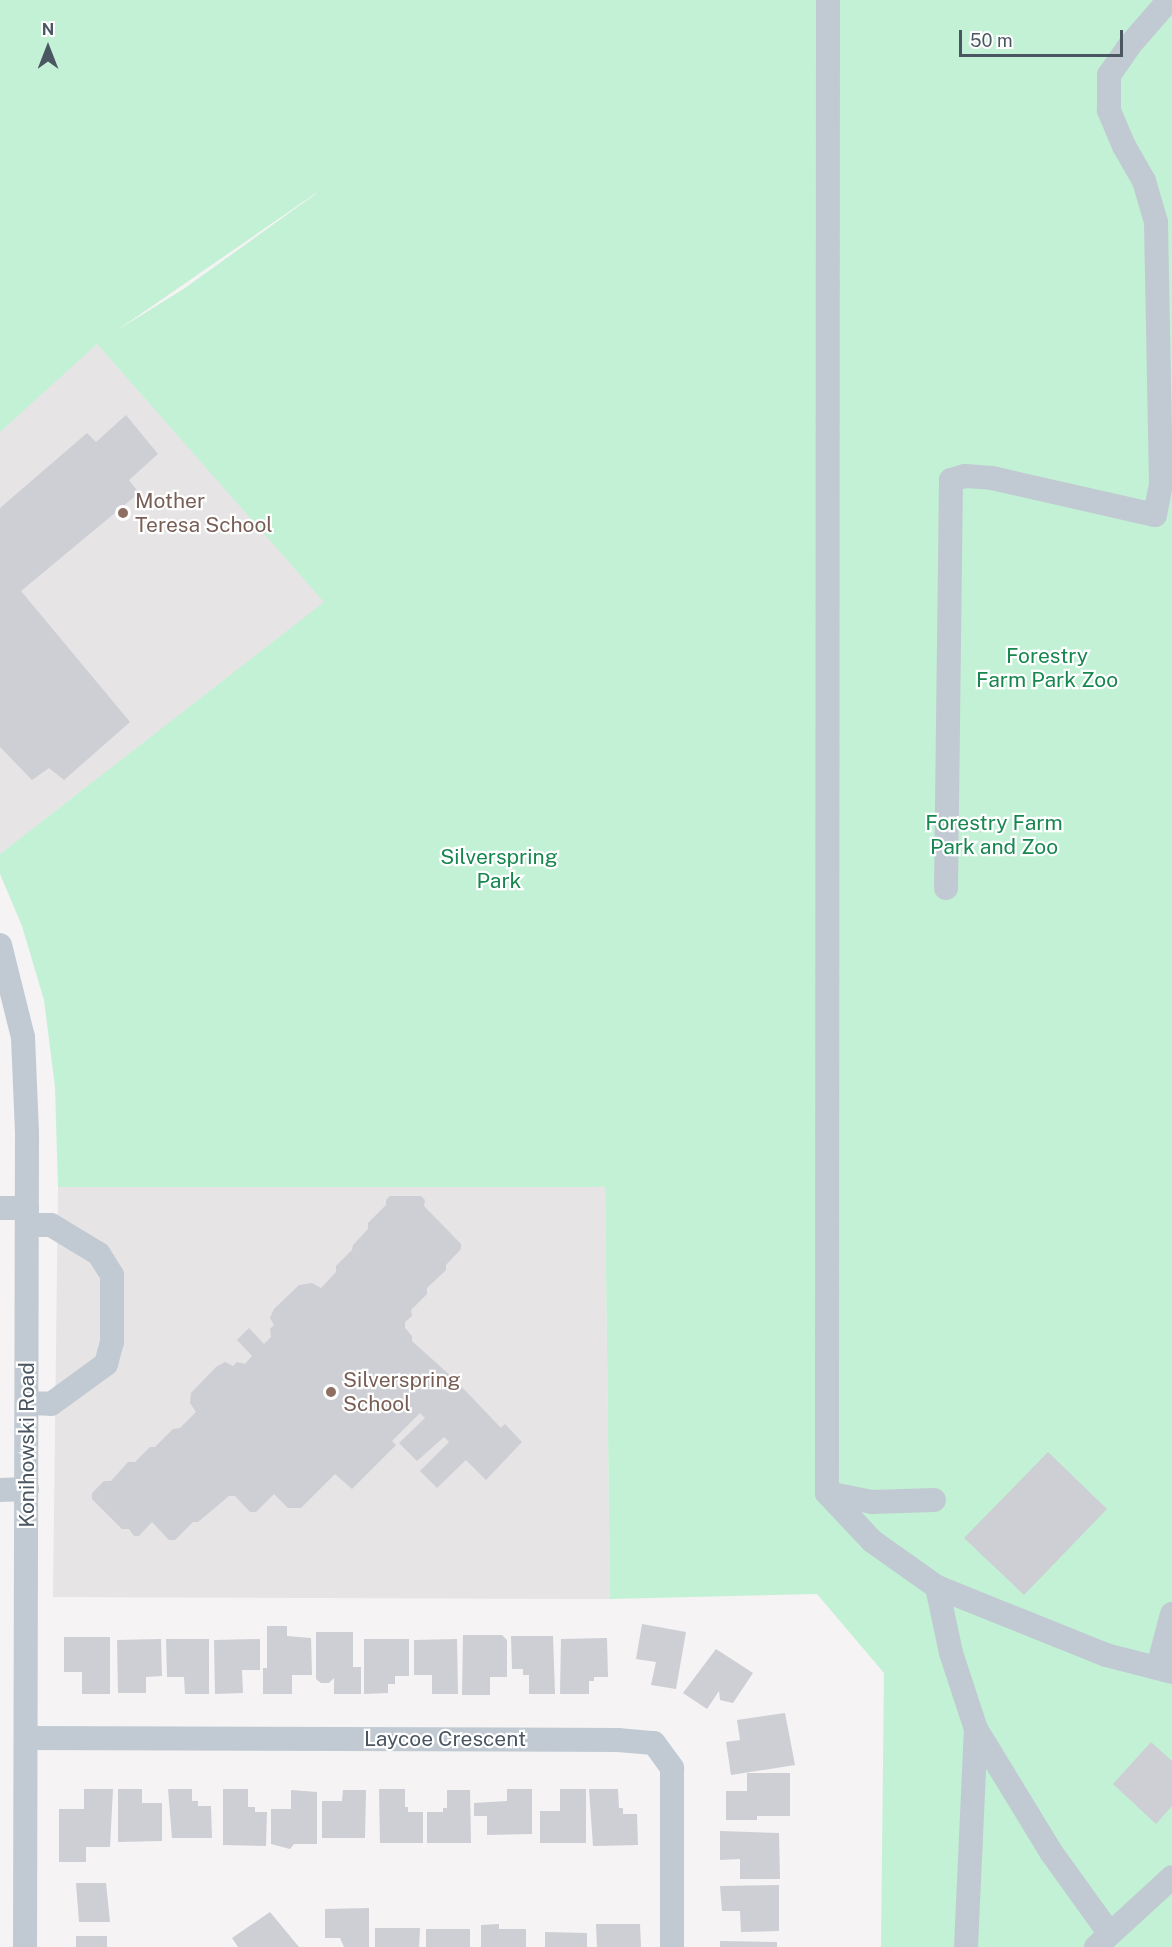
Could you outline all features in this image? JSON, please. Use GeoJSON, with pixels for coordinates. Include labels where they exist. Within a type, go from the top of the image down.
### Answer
{"type":"FeatureCollection","features":[{"type":"Feature","properties":{"kind":"street"},"geometry":{"type":"LineString","coordinates":[[828,0],[827,1493],[872,1541],[937,1587],[1106,1655],[1165,1669],[1172,1614]]}},
{"type":"Feature","properties":{"kind":"street"},"geometry":{"type":"LineString","coordinates":[[946,888],[951,480],[965,476],[992,478],[1163,518],[1156,222],[1144,181],[1124,146],[1109,110],[1109,75],[1129,46],[1169,0]]}},
{"type":"Feature","properties":{"kind":"street","name":"Konihowski Road"},"geometry":{"type":"LineString","coordinates":[[0,945],[23,1037],[27,1217],[26,1947]]}},
{"type":"Feature","properties":{"kind":"street"},"geometry":{"type":"LineString","coordinates":[[0,1208],[51,1225],[99,1254],[112,1275],[112,1342],[106,1364],[51,1404],[27,1403]]}},
{"type":"Feature","properties":{"kind":"street"},"geometry":{"type":"LineString","coordinates":[[0,1490],[27,1489]]}},
{"type":"Feature","properties":{"kind":"street"},"geometry":{"type":"LineString","coordinates":[[827,1493],[872,1502],[934,1500]]}},
{"type":"Feature","properties":{"kind":"street"},"geometry":{"type":"LineString","coordinates":[[937,1587],[951,1653],[976,1729],[1103,1941],[1172,1877]]}},
{"type":"Feature","properties":{"kind":"street"},"geometry":{"type":"LineString","coordinates":[[966,1947],[976,1729]]}},
{"type":"Feature","properties":{"kind":"street","name":"Laycoe Crescent"},"geometry":{"type":"LineString","coordinates":[[26,1738],[618,1740],[654,1743],[672,1768],[672,1947]]}},
{"type":"Feature","properties":{"kind":"shaded area","name":"Mother Teresa School"},"geometry":{"type":"Polygon","coordinates":[[[97,344],[325,602],[0,854],[0,424],[97,344]]]}},
{"type":"Feature","properties":{"kind":"shaded area","name":"Silverspring School"},"geometry":{"type":"Polygon","coordinates":[[[58,1187],[605,1187],[610,1599],[53,1597],[58,1187]]]}},
{"type":"Feature","properties":{"kind":"green space"},"geometry":{"type":"Polygon","coordinates":[[[0,0],[1172,0],[1172,1947],[881,1947],[884,1673],[817,1594],[610,1599],[605,1187],[58,1187],[55,1087],[44,1000],[22,926],[0,874],[0,854],[324,602],[97,344],[0,432],[0,0]],[[317,193],[116,331],[185,288],[317,193]]]}},
{"type":"Feature","properties":{"kind":"building"},"geometry":{"type":"Polygon","coordinates":[[[126,415],[158,454],[129,480],[139,493],[21,591],[130,722],[64,780],[49,768],[32,780],[0,747],[0,508],[87,433],[96,442],[126,415]]]}},
{"type":"Feature","properties":{"kind":"building"},"geometry":{"type":"Polygon","coordinates":[[[390,1196],[421,1196],[425,1200],[424,1206],[461,1244],[461,1249],[446,1265],[446,1270],[427,1288],[427,1294],[411,1310],[412,1316],[405,1322],[405,1328],[412,1336],[412,1341],[453,1378],[451,1380],[457,1387],[459,1384],[501,1428],[505,1424],[522,1442],[486,1480],[466,1460],[437,1488],[420,1471],[449,1442],[444,1437],[417,1461],[399,1443],[425,1418],[420,1413],[392,1441],[396,1445],[352,1489],[335,1474],[301,1508],[288,1508],[274,1494],[256,1512],[250,1512],[235,1496],[229,1496],[198,1522],[193,1522],[175,1540],[169,1540],[152,1522],[139,1536],[134,1536],[129,1529],[122,1529],[92,1499],[92,1493],[104,1481],[111,1481],[128,1462],[135,1462],[173,1429],[180,1428],[196,1412],[190,1403],[191,1393],[216,1367],[225,1362],[233,1366],[237,1362],[245,1364],[252,1356],[237,1340],[249,1328],[264,1344],[271,1337],[270,1329],[274,1325],[270,1318],[274,1309],[299,1285],[312,1283],[321,1288],[336,1272],[336,1266],[352,1250],[353,1245],[368,1229],[368,1223],[386,1205],[386,1200],[390,1196]]]}},
{"type":"Feature","properties":{"kind":"building"},"geometry":{"type":"Polygon","coordinates":[[[1048,1452],[1107,1509],[1024,1595],[964,1538],[1048,1452]]]}},
{"type":"Feature","properties":{"kind":"building"},"geometry":{"type":"Polygon","coordinates":[[[642,1624],[686,1632],[676,1689],[651,1685],[656,1662],[636,1659],[642,1624]]]}},
{"type":"Feature","properties":{"kind":"building"},"geometry":{"type":"Polygon","coordinates":[[[267,1626],[287,1626],[287,1636],[311,1638],[312,1675],[292,1675],[292,1694],[263,1694],[263,1668],[267,1668],[267,1626]]]}},
{"type":"Feature","properties":{"kind":"building"},"geometry":{"type":"Polygon","coordinates":[[[316,1632],[353,1632],[353,1667],[361,1667],[361,1694],[334,1694],[334,1678],[329,1683],[321,1683],[316,1679],[316,1632]]]}},
{"type":"Feature","properties":{"kind":"building"},"geometry":{"type":"Polygon","coordinates":[[[463,1635],[502,1635],[507,1640],[507,1677],[490,1677],[490,1695],[462,1695],[463,1635]]]}},
{"type":"Feature","properties":{"kind":"building"},"geometry":{"type":"Polygon","coordinates":[[[511,1636],[553,1636],[555,1694],[529,1694],[529,1675],[523,1675],[523,1669],[512,1669],[511,1636]]]}},
{"type":"Feature","properties":{"kind":"building"},"geometry":{"type":"Polygon","coordinates":[[[64,1637],[110,1637],[110,1694],[82,1694],[82,1672],[64,1672],[64,1637]]]}},
{"type":"Feature","properties":{"kind":"building"},"geometry":{"type":"Polygon","coordinates":[[[607,1638],[608,1677],[594,1677],[594,1681],[589,1681],[589,1694],[560,1694],[561,1639],[607,1638]]]}},
{"type":"Feature","properties":{"kind":"building"},"geometry":{"type":"Polygon","coordinates":[[[161,1639],[162,1676],[146,1677],[146,1693],[118,1693],[117,1640],[161,1639]]]}},
{"type":"Feature","properties":{"kind":"building"},"geometry":{"type":"Polygon","coordinates":[[[166,1639],[209,1639],[209,1694],[185,1694],[184,1677],[167,1677],[166,1639]]]}},
{"type":"Feature","properties":{"kind":"building"},"geometry":{"type":"Polygon","coordinates":[[[260,1639],[260,1670],[242,1670],[243,1693],[215,1694],[214,1640],[260,1639]]]}},
{"type":"Feature","properties":{"kind":"building"},"geometry":{"type":"Polygon","coordinates":[[[364,1639],[409,1639],[409,1676],[395,1676],[395,1684],[388,1684],[388,1693],[364,1694],[364,1639]]]}},
{"type":"Feature","properties":{"kind":"building"},"geometry":{"type":"Polygon","coordinates":[[[457,1639],[458,1694],[432,1694],[432,1675],[414,1675],[414,1640],[457,1639]]]}},
{"type":"Feature","properties":{"kind":"building"},"geometry":{"type":"Polygon","coordinates":[[[716,1649],[753,1673],[733,1703],[720,1700],[719,1691],[707,1709],[683,1693],[716,1649]]]}},
{"type":"Feature","properties":{"kind":"building"},"geometry":{"type":"Polygon","coordinates":[[[785,1713],[795,1765],[731,1775],[726,1742],[740,1740],[737,1720],[785,1713]]]}},
{"type":"Feature","properties":{"kind":"building"},"geometry":{"type":"Polygon","coordinates":[[[1151,1742],[1172,1761],[1172,1806],[1156,1824],[1113,1784],[1151,1742]]]}},
{"type":"Feature","properties":{"kind":"building"},"geometry":{"type":"Polygon","coordinates":[[[747,1773],[790,1773],[790,1816],[757,1816],[757,1820],[726,1820],[726,1791],[747,1791],[747,1773]]]}},
{"type":"Feature","properties":{"kind":"building"},"geometry":{"type":"Polygon","coordinates":[[[84,1789],[113,1789],[110,1847],[86,1847],[86,1862],[59,1862],[59,1809],[84,1809],[84,1789]]]}},
{"type":"Feature","properties":{"kind":"building"},"geometry":{"type":"Polygon","coordinates":[[[118,1789],[142,1789],[142,1803],[162,1803],[162,1841],[118,1842],[118,1789]]]}},
{"type":"Feature","properties":{"kind":"building"},"geometry":{"type":"Polygon","coordinates":[[[168,1789],[192,1789],[192,1801],[198,1801],[198,1806],[211,1806],[212,1838],[172,1838],[168,1789]]]}},
{"type":"Feature","properties":{"kind":"building"},"geometry":{"type":"Polygon","coordinates":[[[223,1789],[248,1789],[248,1807],[255,1807],[255,1812],[267,1812],[266,1846],[223,1845],[223,1789]]]}},
{"type":"Feature","properties":{"kind":"building"},"geometry":{"type":"Polygon","coordinates":[[[379,1789],[405,1789],[405,1807],[408,1807],[408,1812],[423,1812],[423,1843],[380,1843],[379,1789]]]}},
{"type":"Feature","properties":{"kind":"building"},"geometry":{"type":"Polygon","coordinates":[[[507,1789],[532,1789],[532,1834],[487,1835],[487,1816],[474,1816],[474,1803],[507,1801],[507,1789]]]}},
{"type":"Feature","properties":{"kind":"building"},"geometry":{"type":"Polygon","coordinates":[[[560,1789],[586,1789],[586,1843],[540,1843],[540,1811],[560,1811],[560,1789]]]}},
{"type":"Feature","properties":{"kind":"building"},"geometry":{"type":"Polygon","coordinates":[[[589,1789],[618,1789],[619,1808],[623,1808],[623,1814],[637,1814],[638,1845],[593,1846],[589,1789]]]}},
{"type":"Feature","properties":{"kind":"building"},"geometry":{"type":"Polygon","coordinates":[[[291,1790],[317,1792],[317,1844],[294,1844],[290,1849],[271,1844],[271,1809],[291,1809],[291,1790]]]}},
{"type":"Feature","properties":{"kind":"building"},"geometry":{"type":"Polygon","coordinates":[[[343,1790],[366,1790],[365,1838],[322,1838],[322,1801],[342,1801],[343,1790]]]}},
{"type":"Feature","properties":{"kind":"building"},"geometry":{"type":"Polygon","coordinates":[[[447,1790],[470,1790],[471,1843],[427,1843],[427,1812],[443,1812],[443,1808],[447,1808],[447,1790]]]}},
{"type":"Feature","properties":{"kind":"building"},"geometry":{"type":"Polygon","coordinates":[[[720,1831],[779,1833],[780,1879],[740,1879],[740,1859],[720,1860],[720,1831]]]}},
{"type":"Feature","properties":{"kind":"building"},"geometry":{"type":"Polygon","coordinates":[[[76,1883],[106,1883],[110,1922],[79,1922],[76,1883]]]}},
{"type":"Feature","properties":{"kind":"building"},"geometry":{"type":"Polygon","coordinates":[[[779,1885],[779,1931],[741,1932],[740,1911],[722,1911],[720,1886],[779,1885]]]}},
{"type":"Feature","properties":{"kind":"building"},"geometry":{"type":"Polygon","coordinates":[[[369,1908],[369,1947],[344,1947],[340,1938],[325,1938],[325,1909],[369,1908]]]}},
{"type":"Feature","properties":{"kind":"building"},"geometry":{"type":"Polygon","coordinates":[[[270,1912],[299,1947],[238,1947],[232,1938],[270,1912]]]}},
{"type":"Feature","properties":{"kind":"building"},"geometry":{"type":"Polygon","coordinates":[[[499,1924],[499,1929],[526,1929],[526,1947],[481,1947],[481,1925],[499,1924]]]}},
{"type":"Feature","properties":{"kind":"building"},"geometry":{"type":"Polygon","coordinates":[[[596,1924],[640,1924],[641,1947],[597,1947],[596,1924]]]}},
{"type":"Feature","properties":{"kind":"building"},"geometry":{"type":"Polygon","coordinates":[[[375,1928],[420,1928],[419,1947],[375,1947],[375,1928]]]}},
{"type":"Feature","properties":{"kind":"building"},"geometry":{"type":"Polygon","coordinates":[[[426,1929],[470,1929],[470,1947],[426,1947],[426,1929]]]}},
{"type":"Feature","properties":{"kind":"building"},"geometry":{"type":"Polygon","coordinates":[[[545,1932],[587,1933],[587,1947],[545,1947],[545,1932]]]}},
{"type":"Feature","properties":{"kind":"building"},"geometry":{"type":"Polygon","coordinates":[[[76,1936],[107,1936],[107,1947],[76,1947],[76,1936]]]}},
{"type":"Feature","properties":{"kind":"building"},"geometry":{"type":"Polygon","coordinates":[[[720,1941],[777,1942],[777,1947],[720,1947],[720,1941]]]}},
{"type":"Feature","properties":{"kind":"place","name":"Mother Teresa School"},"geometry":{"type":"Point","coordinates":[123,513]}},
{"type":"Feature","properties":{"kind":"place","name":"Silverspring School"},"geometry":{"type":"Point","coordinates":[331,1392]}},
{"type":"Feature","properties":{"kind":"park label","name":"Forestry Farm Park Zoo"},"geometry":{"type":"Point","coordinates":[1047,668]}},
{"type":"Feature","properties":{"kind":"park label","name":"Forestry Farm Park and Zoo"},"geometry":{"type":"Point","coordinates":[994,835]}},
{"type":"Feature","properties":{"kind":"park label","name":"Silverspring Park"},"geometry":{"type":"Point","coordinates":[499,869]}}]}
